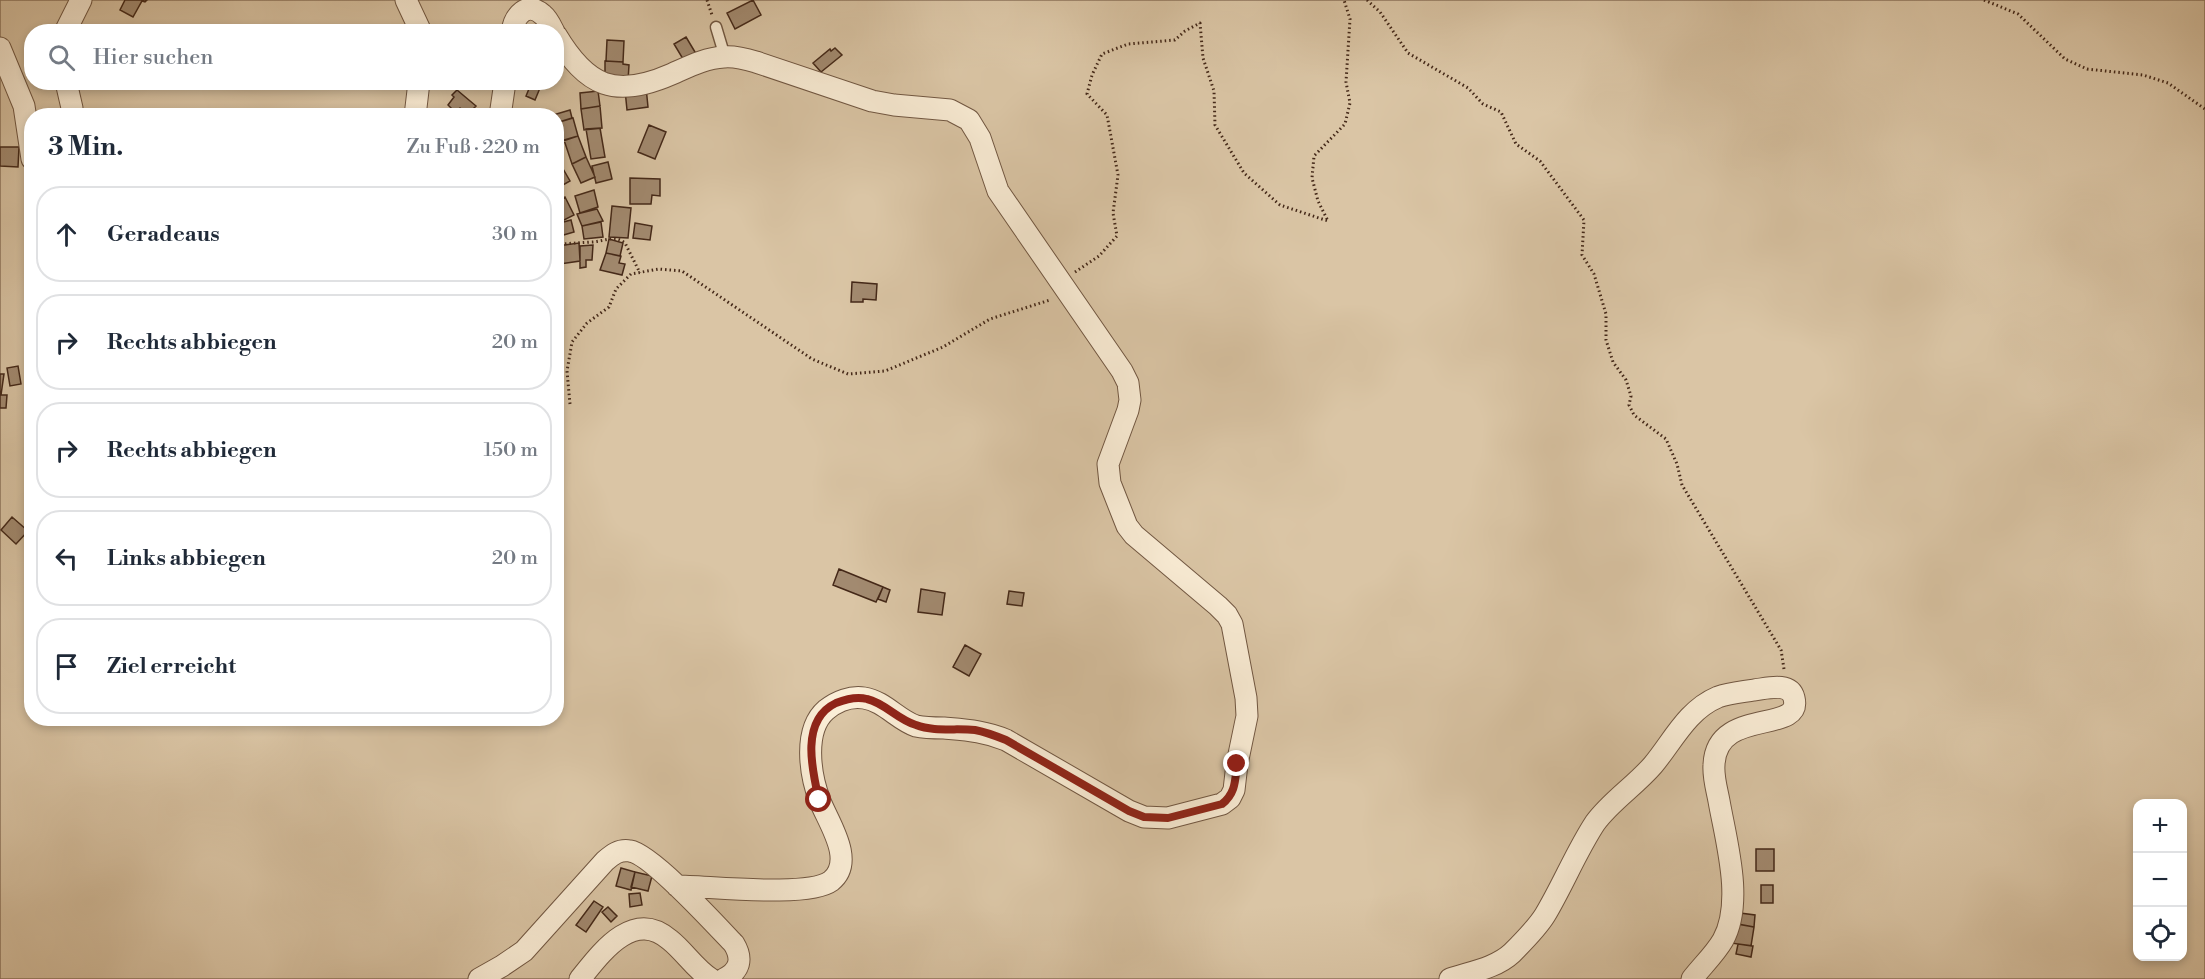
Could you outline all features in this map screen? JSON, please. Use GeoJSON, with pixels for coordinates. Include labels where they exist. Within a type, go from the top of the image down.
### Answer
{"type":"FeatureCollection","features":[{"type":"Feature","properties":{"kind":"street"},"geometry":{"type":"LineString","coordinates":[[69,24],[81,0]]}},
{"type":"Feature","properties":{"kind":"street"},"geometry":{"type":"LineString","coordinates":[[406,0],[417,24]]}},
{"type":"Feature","properties":{"kind":"street"},"geometry":{"type":"LineString","coordinates":[[514,24],[517,15],[522,10],[529,9],[543,14],[549,24]]}},
{"type":"Feature","properties":{"kind":"street"},"geometry":{"type":"LineString","coordinates":[[0,48],[24,108]]}},
{"type":"Feature","properties":{"kind":"street"},"geometry":{"type":"LineString","coordinates":[[564,48],[583,71],[597,82],[610,86],[647,83],[703,61],[725,57],[756,62],[872,101],[950,110],[964,116],[972,123],[980,138],[998,191],[1122,371],[1130,392],[1128,410],[1112,450],[1107,474],[1114,498],[1127,526],[1145,545],[1227,615],[1232,624],[1246,698],[1247,716],[1234,790],[1230,798],[1222,804],[1168,818],[1144,817],[1129,811],[1006,740],[991,734],[918,726],[867,699],[844,699],[824,712],[817,721],[812,737],[813,776],[819,800],[840,850],[838,872],[832,879],[824,885],[782,890],[677,886]]}},
{"type":"Feature","properties":{"kind":"street"},"geometry":{"type":"LineString","coordinates":[[67,90],[71,108]]}},
{"type":"Feature","properties":{"kind":"street"},"geometry":{"type":"LineString","coordinates":[[416,108],[418,90]]}},
{"type":"Feature","properties":{"kind":"street"},"geometry":{"type":"LineString","coordinates":[[501,108],[504,90]]}},
{"type":"Feature","properties":{"kind":"street"},"geometry":{"type":"LineString","coordinates":[[1450,979],[1493,965],[1513,952],[1544,917],[1597,821],[1654,765],[1687,720],[1705,704],[1720,696],[1734,693],[1775,687],[1786,688],[1794,698],[1789,715],[1736,729],[1722,743],[1715,755],[1714,774],[1732,879],[1731,918],[1722,941],[1692,979]]}},
{"type":"Feature","properties":{"kind":"street"},"geometry":{"type":"LineString","coordinates":[[478,979],[524,951],[614,853],[623,850],[641,855],[677,886],[734,944],[738,951],[739,963],[737,969],[724,979]]}},
{"type":"Feature","properties":{"kind":"street"},"geometry":{"type":"LineString","coordinates":[[580,979],[614,940],[624,934],[645,930],[655,931],[670,940],[702,973],[711,979]]}},
{"type":"Feature","properties":{"kind":"lane"},"geometry":{"type":"LineString","coordinates":[[716,27],[725,57]]}},
{"type":"Feature","properties":{"kind":"path"},"geometry":{"type":"LineString","coordinates":[[570,404],[567,371],[572,342],[587,323],[609,308],[616,290],[632,274],[659,269],[682,271],[812,359],[848,374],[885,371],[943,347],[990,319],[1036,304],[1064,288],[1117,236],[1113,213],[1118,174],[1107,115],[1087,94],[1092,75],[1102,54],[1128,44],[1175,40],[1185,31],[1200,23],[1203,58],[1214,91],[1215,125],[1244,173],[1280,205],[1328,221],[1318,201],[1312,178],[1314,156],[1345,124],[1350,103],[1346,82],[1350,19],[1344,0]]}},
{"type":"Feature","properties":{"kind":"path"},"geometry":{"type":"LineString","coordinates":[[1367,0],[1380,12],[1408,53],[1468,88],[1483,104],[1501,112],[1515,144],[1540,161],[1584,220],[1582,255],[1594,274],[1606,314],[1605,340],[1613,362],[1626,380],[1631,396],[1629,405],[1634,415],[1666,439],[1677,464],[1682,485],[1781,650],[1786,688]]}},
{"type":"Feature","properties":{"kind":"path"},"geometry":{"type":"LineString","coordinates":[[1984,0],[2018,14],[2065,59],[2087,69],[2144,75],[2168,82],[2205,109]]}},
{"type":"Feature","properties":{"kind":"path"},"geometry":{"type":"LineString","coordinates":[[564,244],[594,242],[607,238],[621,240],[625,243],[640,273]]}},
{"type":"Feature","properties":{"kind":"shaded area"},"geometry":{"type":"Polygon","coordinates":[[[0,0],[2205,0],[2205,979],[0,979],[0,0]]]}},
{"type":"Feature","properties":{"kind":"building"},"geometry":{"type":"Polygon","coordinates":[[[125,0],[147,0],[142,1],[133,17],[120,10],[125,0]]]}},
{"type":"Feature","properties":{"kind":"building"},"geometry":{"type":"Polygon","coordinates":[[[753,0],[761,15],[735,29],[727,13],[753,0]]]}},
{"type":"Feature","properties":{"kind":"building"},"geometry":{"type":"Polygon","coordinates":[[[686,37],[698,57],[686,64],[674,44],[686,37]]]}},
{"type":"Feature","properties":{"kind":"building"},"geometry":{"type":"Polygon","coordinates":[[[607,40],[624,41],[623,62],[606,61],[607,40]]]}},
{"type":"Feature","properties":{"kind":"building"},"geometry":{"type":"Polygon","coordinates":[[[835,48],[842,55],[821,72],[813,63],[830,49],[831,51],[835,48]]]}},
{"type":"Feature","properties":{"kind":"building"},"geometry":{"type":"Polygon","coordinates":[[[605,61],[623,62],[629,65],[628,81],[605,79],[605,61]]]}},
{"type":"Feature","properties":{"kind":"building"},"geometry":{"type":"Polygon","coordinates":[[[646,87],[648,107],[627,110],[625,90],[646,87]]]}},
{"type":"Feature","properties":{"kind":"building"},"geometry":{"type":"Polygon","coordinates":[[[457,90],[476,106],[474,108],[451,108],[448,105],[454,97],[452,95],[457,90]]]}},
{"type":"Feature","properties":{"kind":"building"},"geometry":{"type":"Polygon","coordinates":[[[528,90],[539,90],[535,100],[526,96],[528,90]]]}},
{"type":"Feature","properties":{"kind":"building"},"geometry":{"type":"Polygon","coordinates":[[[598,91],[600,106],[581,109],[580,93],[598,91]]]}},
{"type":"Feature","properties":{"kind":"building"},"geometry":{"type":"Polygon","coordinates":[[[600,106],[602,128],[584,130],[581,109],[600,106]]]}},
{"type":"Feature","properties":{"kind":"building"},"geometry":{"type":"Polygon","coordinates":[[[570,110],[572,118],[564,120],[564,112],[570,110]]]}},
{"type":"Feature","properties":{"kind":"building"},"geometry":{"type":"Polygon","coordinates":[[[573,118],[578,136],[564,141],[564,121],[573,118]]]}},
{"type":"Feature","properties":{"kind":"building"},"geometry":{"type":"Polygon","coordinates":[[[649,125],[666,132],[655,159],[638,152],[649,125]]]}},
{"type":"Feature","properties":{"kind":"building"},"geometry":{"type":"Polygon","coordinates":[[[600,128],[605,157],[591,159],[586,129],[600,128]]]}},
{"type":"Feature","properties":{"kind":"building"},"geometry":{"type":"Polygon","coordinates":[[[578,136],[586,157],[572,164],[564,140],[578,136]]]}},
{"type":"Feature","properties":{"kind":"building"},"geometry":{"type":"Polygon","coordinates":[[[0,147],[19,147],[18,167],[0,166],[0,147]]]}},
{"type":"Feature","properties":{"kind":"building"},"geometry":{"type":"Polygon","coordinates":[[[586,157],[595,177],[581,183],[572,164],[586,157]]]}},
{"type":"Feature","properties":{"kind":"building"},"geometry":{"type":"Polygon","coordinates":[[[608,162],[612,179],[596,183],[592,166],[608,162]]]}},
{"type":"Feature","properties":{"kind":"building"},"geometry":{"type":"Polygon","coordinates":[[[564,170],[570,181],[564,184],[564,170]]]}},
{"type":"Feature","properties":{"kind":"building"},"geometry":{"type":"Polygon","coordinates":[[[630,178],[660,179],[660,196],[652,195],[651,204],[630,204],[630,178]]]}},
{"type":"Feature","properties":{"kind":"building"},"geometry":{"type":"Polygon","coordinates":[[[594,190],[598,207],[580,213],[575,196],[594,190]]]}},
{"type":"Feature","properties":{"kind":"building"},"geometry":{"type":"Polygon","coordinates":[[[564,198],[574,215],[564,220],[564,198]]]}},
{"type":"Feature","properties":{"kind":"building"},"geometry":{"type":"Polygon","coordinates":[[[612,206],[631,208],[628,238],[609,237],[612,206]]]}},
{"type":"Feature","properties":{"kind":"building"},"geometry":{"type":"Polygon","coordinates":[[[597,209],[603,221],[582,226],[577,214],[597,209]]]}},
{"type":"Feature","properties":{"kind":"building"},"geometry":{"type":"Polygon","coordinates":[[[571,220],[574,232],[564,235],[564,222],[571,220]]]}},
{"type":"Feature","properties":{"kind":"building"},"geometry":{"type":"Polygon","coordinates":[[[601,222],[603,237],[584,239],[582,226],[601,222]]]}},
{"type":"Feature","properties":{"kind":"building"},"geometry":{"type":"Polygon","coordinates":[[[635,223],[652,226],[650,240],[633,238],[635,223]]]}},
{"type":"Feature","properties":{"kind":"building"},"geometry":{"type":"Polygon","coordinates":[[[609,239],[623,243],[620,256],[606,253],[609,239]]]}},
{"type":"Feature","properties":{"kind":"building"},"geometry":{"type":"Polygon","coordinates":[[[579,243],[580,261],[564,263],[564,245],[579,243]]]}},
{"type":"Feature","properties":{"kind":"building"},"geometry":{"type":"Polygon","coordinates":[[[593,245],[592,260],[586,260],[586,267],[580,268],[580,246],[593,245]]]}},
{"type":"Feature","properties":{"kind":"building"},"geometry":{"type":"Polygon","coordinates":[[[606,253],[621,256],[619,263],[625,264],[622,275],[600,270],[606,253]]]}},
{"type":"Feature","properties":{"kind":"building"},"geometry":{"type":"Polygon","coordinates":[[[852,282],[877,284],[876,300],[863,299],[863,302],[851,302],[852,282]]]}},
{"type":"Feature","properties":{"kind":"building"},"geometry":{"type":"Polygon","coordinates":[[[18,366],[21,384],[10,386],[7,368],[18,366]]]}},
{"type":"Feature","properties":{"kind":"building"},"geometry":{"type":"Polygon","coordinates":[[[0,374],[4,374],[1,395],[7,395],[6,408],[0,408],[0,374]]]}},
{"type":"Feature","properties":{"kind":"building"},"geometry":{"type":"Polygon","coordinates":[[[12,517],[24,528],[24,535],[16,544],[1,530],[12,517]]]}},
{"type":"Feature","properties":{"kind":"building"},"geometry":{"type":"Polygon","coordinates":[[[839,569],[883,587],[876,602],[833,585],[839,569]]]}},
{"type":"Feature","properties":{"kind":"building"},"geometry":{"type":"Polygon","coordinates":[[[883,587],[890,590],[886,602],[878,599],[883,587]]]}},
{"type":"Feature","properties":{"kind":"building"},"geometry":{"type":"Polygon","coordinates":[[[921,589],[945,593],[942,615],[918,612],[921,589]]]}},
{"type":"Feature","properties":{"kind":"building"},"geometry":{"type":"Polygon","coordinates":[[[1009,591],[1024,593],[1022,606],[1007,604],[1009,591]]]}},
{"type":"Feature","properties":{"kind":"building"},"geometry":{"type":"Polygon","coordinates":[[[965,645],[981,654],[969,676],[953,667],[965,645]]]}},
{"type":"Feature","properties":{"kind":"building"},"geometry":{"type":"Polygon","coordinates":[[[1756,849],[1774,849],[1774,871],[1756,871],[1756,849]]]}},
{"type":"Feature","properties":{"kind":"building"},"geometry":{"type":"Polygon","coordinates":[[[621,868],[635,872],[631,890],[616,886],[621,868]]]}},
{"type":"Feature","properties":{"kind":"building"},"geometry":{"type":"Polygon","coordinates":[[[635,872],[652,876],[648,891],[631,887],[635,872]]]}},
{"type":"Feature","properties":{"kind":"building"},"geometry":{"type":"Polygon","coordinates":[[[1761,885],[1773,885],[1773,903],[1761,903],[1761,885]]]}},
{"type":"Feature","properties":{"kind":"building"},"geometry":{"type":"Polygon","coordinates":[[[640,893],[642,905],[630,907],[629,894],[640,893]]]}},
{"type":"Feature","properties":{"kind":"building"},"geometry":{"type":"Polygon","coordinates":[[[594,901],[603,907],[586,932],[576,925],[594,901]]]}},
{"type":"Feature","properties":{"kind":"building"},"geometry":{"type":"Polygon","coordinates":[[[608,907],[617,916],[611,922],[602,912],[608,907]]]}},
{"type":"Feature","properties":{"kind":"building"},"geometry":{"type":"Polygon","coordinates":[[[1740,913],[1755,915],[1754,927],[1738,924],[1740,913]]]}},
{"type":"Feature","properties":{"kind":"building"},"geometry":{"type":"Polygon","coordinates":[[[1737,924],[1754,927],[1751,946],[1731,943],[1737,924]]]}},
{"type":"Feature","properties":{"kind":"building"},"geometry":{"type":"Polygon","coordinates":[[[1738,944],[1753,946],[1751,957],[1736,954],[1738,944]]]}},
{"type":"Feature","properties":{"kind":"route"},"geometry":{"type":"LineString","coordinates":[[819,800],[811,754],[812,737],[817,721],[832,705],[844,699],[855,698],[877,703],[918,726],[978,731],[1006,740],[1129,811],[1144,817],[1168,818],[1222,804],[1230,798],[1234,790],[1237,764]]}}]}
